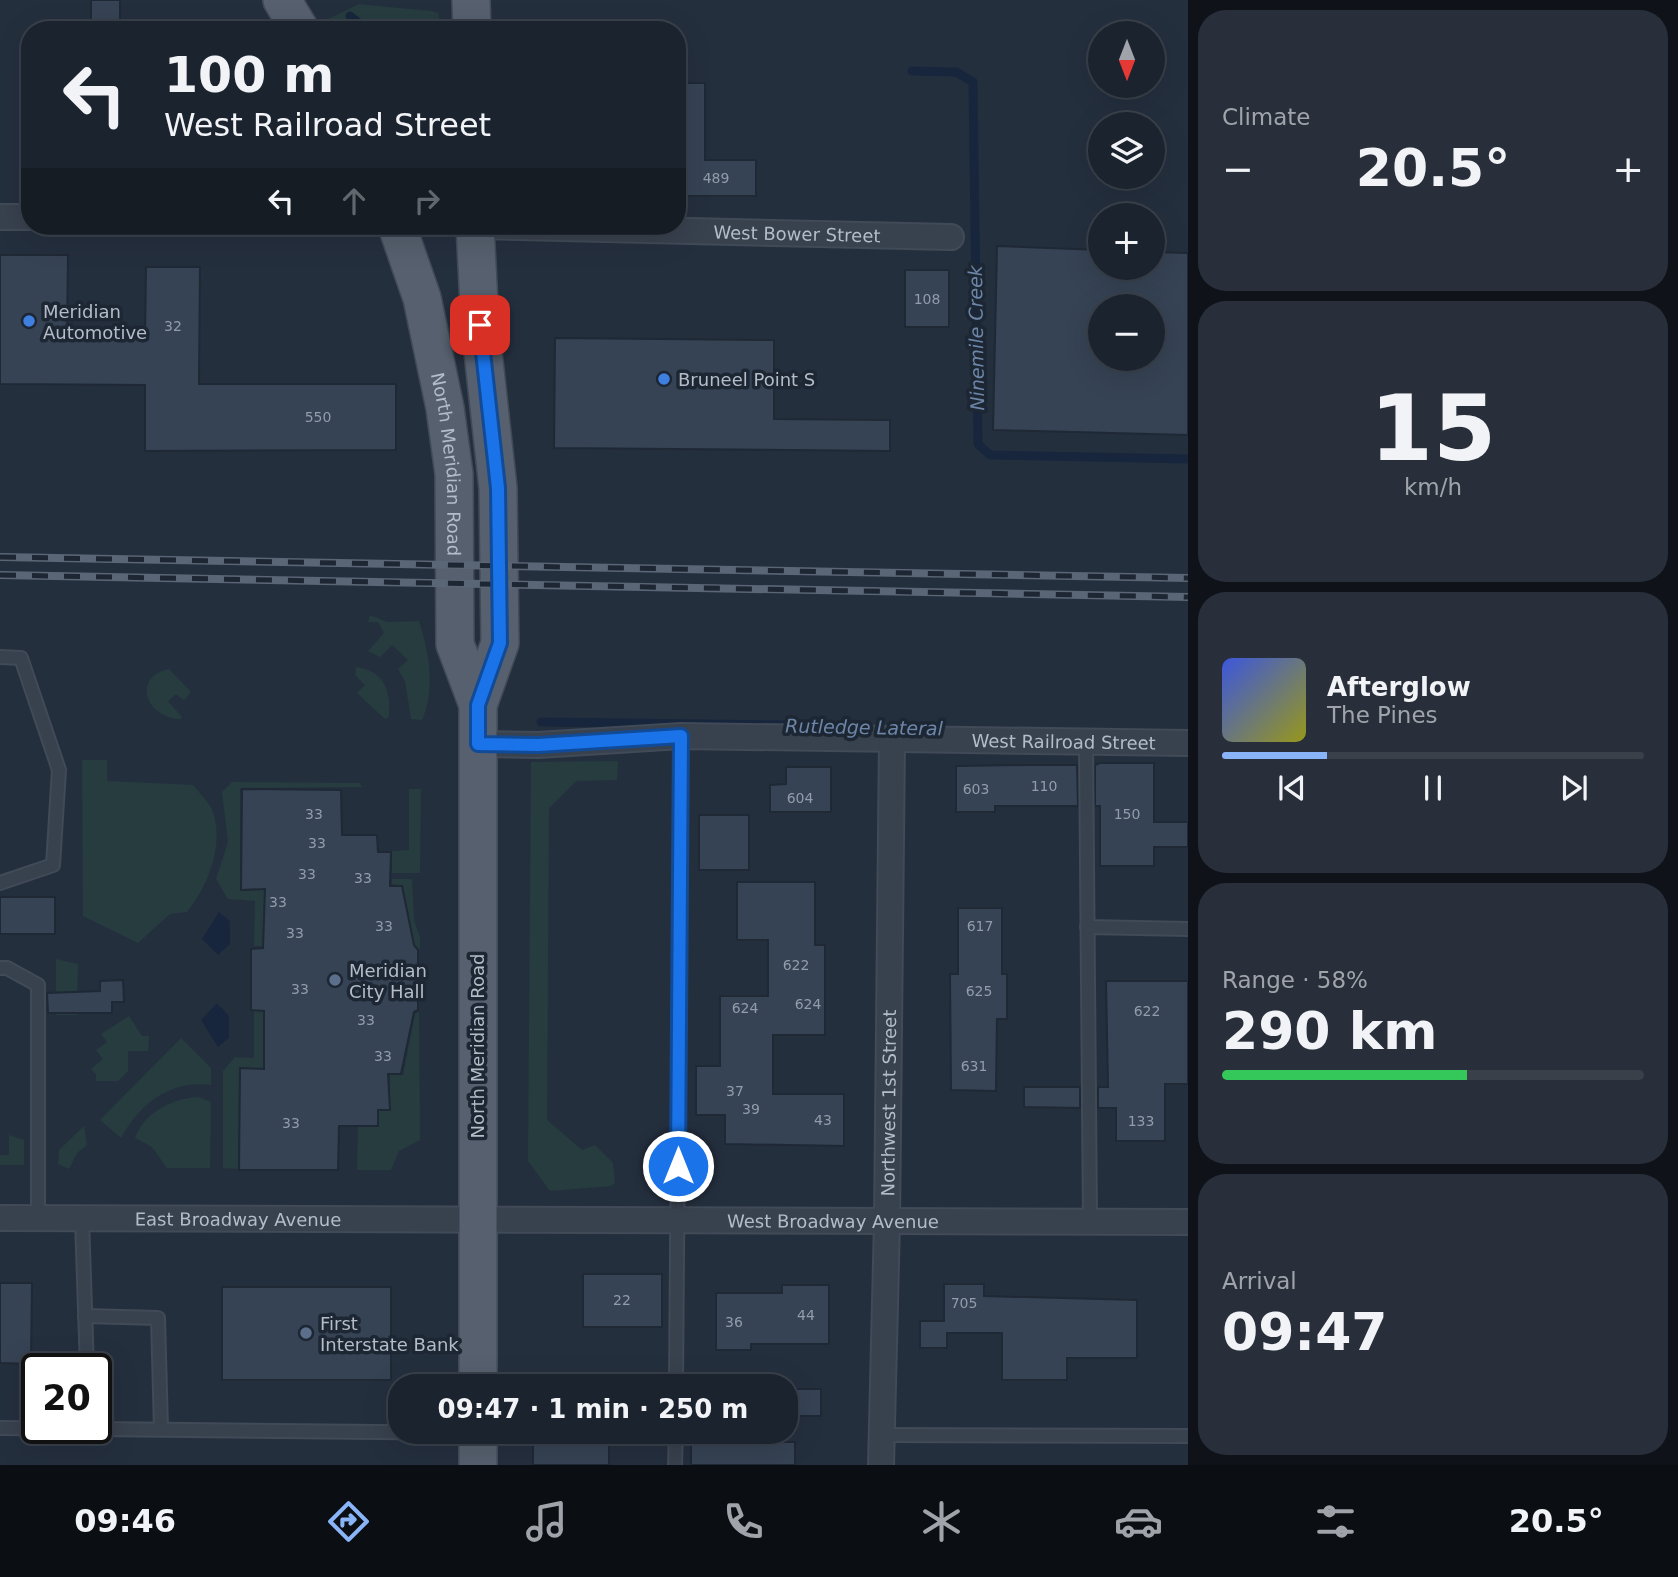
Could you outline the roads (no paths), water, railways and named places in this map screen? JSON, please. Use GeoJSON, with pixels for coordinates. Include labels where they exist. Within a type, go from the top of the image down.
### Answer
{"type":"FeatureCollection","features":[{"type":"Feature","properties":{"kind":"main road"},"geometry":{"type":"LineString","coordinates":[[282,0],[295,21]]}},
{"type":"Feature","properties":{"kind":"main road"},"geometry":{"type":"LineString","coordinates":[[471,0],[472,21]]}},
{"type":"Feature","properties":{"kind":"main road","name":"North Meridian Road"},"geometry":{"type":"LineString","coordinates":[[400,235],[422,298],[445,408],[454,474],[455,644],[478,705]]}},
{"type":"Feature","properties":{"kind":"main road","name":"North Meridian Road"},"geometry":{"type":"LineString","coordinates":[[475,235],[480,325],[498,488],[500,643],[478,705],[478,1374]]}},
{"type":"Feature","properties":{"kind":"street"},"geometry":{"type":"LineString","coordinates":[[0,217],[21,218]]}},
{"type":"Feature","properties":{"kind":"street","name":"West Bower Street"},"geometry":{"type":"LineString","coordinates":[[686,231],[951,237]]}},
{"type":"Feature","properties":{"kind":"street","name":"West Railroad Street"},"geometry":{"type":"LineString","coordinates":[[478,744],[538,745],[681,736],[1188,743]]}},
{"type":"Feature","properties":{"kind":"street","name":"Northwest 1st Street"},"geometry":{"type":"LineString","coordinates":[[881,1465],[887,1222],[892,739]]}},
{"type":"Feature","properties":{"kind":"street","name":"East Broadway Avenue"},"geometry":{"type":"LineString","coordinates":[[0,1218],[477,1220]]}},
{"type":"Feature","properties":{"kind":"street","name":"West Broadway Avenue"},"geometry":{"type":"LineString","coordinates":[[477,1220],[1188,1222]]}},
{"type":"Feature","properties":{"kind":"lane"},"geometry":{"type":"LineString","coordinates":[[0,656],[21,658],[59,770],[53,865],[0,883]]}},
{"type":"Feature","properties":{"kind":"lane"},"geometry":{"type":"LineString","coordinates":[[676,1374],[681,736]]}},
{"type":"Feature","properties":{"kind":"lane"},"geometry":{"type":"LineString","coordinates":[[1086,741],[1090,1222]]}},
{"type":"Feature","properties":{"kind":"lane"},"geometry":{"type":"LineString","coordinates":[[1087,928],[1188,929]]}},
{"type":"Feature","properties":{"kind":"lane"},"geometry":{"type":"LineString","coordinates":[[0,968],[7,968],[38,985],[38,1219]]}},
{"type":"Feature","properties":{"kind":"lane"},"geometry":{"type":"LineString","coordinates":[[82,1219],[86,1353]]}},
{"type":"Feature","properties":{"kind":"lane"},"geometry":{"type":"LineString","coordinates":[[85,1317],[158,1318],[161,1429]]}},
{"type":"Feature","properties":{"kind":"lane"},"geometry":{"type":"LineString","coordinates":[[0,1428],[21,1428]]}},
{"type":"Feature","properties":{"kind":"lane"},"geometry":{"type":"LineString","coordinates":[[112,1429],[388,1439]]}},
{"type":"Feature","properties":{"kind":"lane"},"geometry":{"type":"LineString","coordinates":[[881,1435],[1188,1436]]}},
{"type":"Feature","properties":{"kind":"lane"},"geometry":{"type":"LineString","coordinates":[[675,1465],[676,1444]]}},
{"type":"Feature","properties":{"kind":"water"},"geometry":{"type":"Polygon","coordinates":[[[219,912],[230,921],[230,944],[218,955],[202,939],[219,912]]]}},
{"type":"Feature","properties":{"kind":"water"},"geometry":{"type":"Polygon","coordinates":[[[217,1003],[229,1016],[229,1038],[218,1047],[201,1020],[217,1003]]]}},
{"type":"Feature","properties":{"kind":"waterway","name":"Ninemile Creek"},"geometry":{"type":"LineString","coordinates":[[350,16],[356,21]]}},
{"type":"Feature","properties":{"kind":"waterway","name":"Ninemile Creek"},"geometry":{"type":"LineString","coordinates":[[912,71],[956,72],[973,82],[978,444],[990,455],[1188,459]]}},
{"type":"Feature","properties":{"kind":"waterway","name":"Rutledge Lateral"},"geometry":{"type":"LineString","coordinates":[[541,722],[784,725]]}},
{"type":"Feature","properties":{"kind":"railway"},"geometry":{"type":"LineString","coordinates":[[0,557],[1188,578]]}},
{"type":"Feature","properties":{"kind":"railway"},"geometry":{"type":"LineString","coordinates":[[0,575],[1188,597]]}},
{"type":"Feature","properties":{"kind":"place","name":"Meridian Automotive"},"geometry":{"type":"Point","coordinates":[29,321]}},
{"type":"Feature","properties":{"kind":"place","name":"Bruneel Point S"},"geometry":{"type":"Point","coordinates":[664,379]}},
{"type":"Feature","properties":{"kind":"place","name":"Meridian City Hall"},"geometry":{"type":"Point","coordinates":[335,980]}},
{"type":"Feature","properties":{"kind":"place","name":"First Interstate Bank"},"geometry":{"type":"Point","coordinates":[306,1333]}}]}
